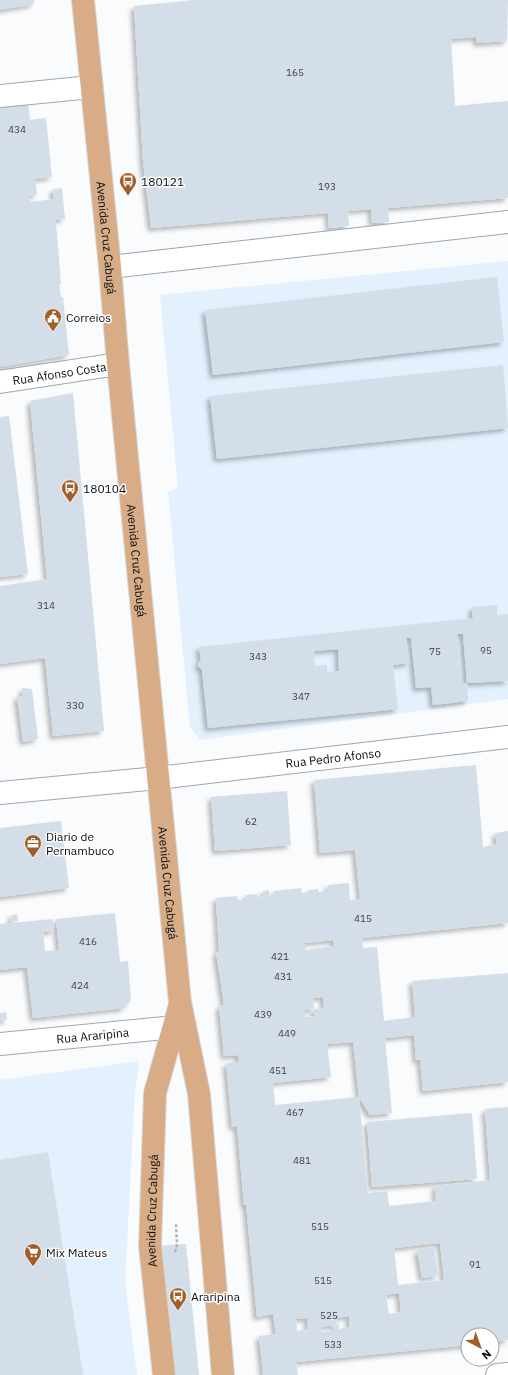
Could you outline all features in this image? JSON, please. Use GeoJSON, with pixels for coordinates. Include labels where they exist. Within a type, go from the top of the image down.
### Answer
{"type":"FeatureCollection","features":[{"type":"Feature","properties":{"kind":"main road","name":"Avenida Cruz Cabugá"},"geometry":{"type":"LineString","coordinates":[[83,0],[180,1002],[179,1027],[155,1094],[150,1246],[164,1375]]}},
{"type":"Feature","properties":{"kind":"main road","name":"Avenida Cruz Cabugá"},"geometry":{"type":"LineString","coordinates":[[179,1027],[199,1094],[223,1375]]}},
{"type":"Feature","properties":{"kind":"street"},"geometry":{"type":"LineString","coordinates":[[0,96],[91,87]]}},
{"type":"Feature","properties":{"kind":"street"},"geometry":{"type":"LineString","coordinates":[[110,267],[508,222]]}},
{"type":"Feature","properties":{"kind":"street","name":"Rua Afonso Costa"},"geometry":{"type":"LineString","coordinates":[[0,382],[118,364]]}},
{"type":"Feature","properties":{"kind":"street","name":"Rua Pedro Afonso"},"geometry":{"type":"LineString","coordinates":[[0,793],[158,778],[508,737]]}},
{"type":"Feature","properties":{"kind":"street","name":"Rua Araripina"},"geometry":{"type":"LineString","coordinates":[[0,1044],[179,1027]]}},
{"type":"Feature","properties":{"kind":"street"},"geometry":{"type":"LineString","coordinates":[[497,1375],[508,1374]]}},
{"type":"Feature","properties":{"kind":"shaded area"},"geometry":{"type":"Polygon","coordinates":[[[508,261],[508,699],[200,740],[190,727],[168,492],[178,488],[160,295],[508,261]]]}},
{"type":"Feature","properties":{"kind":"shaded area"},"geometry":{"type":"Polygon","coordinates":[[[139,1061],[135,1092],[125,1282],[137,1375],[0,1375],[0,1080],[139,1061]]]}},
{"type":"Feature","properties":{"kind":"building"},"geometry":{"type":"Polygon","coordinates":[[[0,0],[34,0],[34,4],[0,10],[0,0]]]}},
{"type":"Feature","properties":{"kind":"building"},"geometry":{"type":"Polygon","coordinates":[[[194,0],[508,0],[507,41],[477,43],[476,37],[451,39],[455,106],[508,101],[508,198],[388,208],[389,222],[372,223],[371,209],[348,211],[349,226],[329,228],[328,213],[151,228],[143,161],[134,6],[194,0]]]}},
{"type":"Feature","properties":{"kind":"building"},"geometry":{"type":"Polygon","coordinates":[[[28,102],[30,120],[46,118],[52,177],[35,179],[37,195],[30,196],[30,202],[54,199],[53,189],[62,188],[65,219],[56,220],[55,210],[61,284],[59,284],[61,297],[63,297],[69,355],[0,367],[0,109],[4,109],[4,105],[28,102]]]}},
{"type":"Feature","properties":{"kind":"building"},"geometry":{"type":"Polygon","coordinates":[[[497,277],[504,342],[213,375],[205,310],[497,277]]]}},
{"type":"Feature","properties":{"kind":"building"},"geometry":{"type":"Polygon","coordinates":[[[503,365],[508,428],[217,459],[210,396],[503,365]]]}},
{"type":"Feature","properties":{"kind":"building"},"geometry":{"type":"Polygon","coordinates":[[[73,393],[104,731],[53,736],[45,658],[0,664],[0,586],[47,579],[30,401],[73,393]]]}},
{"type":"Feature","properties":{"kind":"building"},"geometry":{"type":"Polygon","coordinates":[[[9,416],[28,574],[0,577],[0,417],[9,416]]]}},
{"type":"Feature","properties":{"kind":"building"},"geometry":{"type":"Polygon","coordinates":[[[497,605],[497,615],[508,614],[508,681],[467,683],[468,701],[433,705],[431,687],[416,688],[411,638],[406,638],[409,663],[393,665],[398,709],[208,728],[202,670],[198,663],[201,660],[199,647],[473,618],[472,607],[497,605]],[[457,634],[461,683],[467,683],[463,634],[457,634]],[[338,649],[314,651],[315,666],[327,665],[327,672],[339,671],[338,649]]]}},
{"type":"Feature","properties":{"kind":"building"},"geometry":{"type":"Polygon","coordinates":[[[22,688],[32,689],[38,739],[23,742],[17,696],[23,696],[22,688]]]}},
{"type":"Feature","properties":{"kind":"building"},"geometry":{"type":"Polygon","coordinates":[[[476,765],[483,847],[497,844],[495,833],[508,831],[508,923],[362,938],[363,948],[377,947],[384,1021],[415,1017],[412,981],[508,973],[508,1082],[423,1091],[420,1060],[416,1060],[414,1035],[385,1038],[392,1113],[370,1115],[359,1097],[368,1193],[387,1191],[389,1206],[436,1201],[435,1186],[490,1180],[485,1109],[508,1107],[508,1340],[500,1341],[500,1327],[460,1327],[460,1346],[296,1362],[298,1375],[263,1375],[259,1336],[276,1334],[273,1314],[257,1317],[246,1205],[244,1205],[237,1126],[232,1127],[226,1063],[239,1062],[238,1055],[224,1056],[219,1006],[224,1005],[216,952],[219,952],[216,898],[237,896],[238,900],[246,900],[246,895],[257,894],[257,897],[263,896],[263,891],[269,890],[269,896],[274,895],[274,891],[301,888],[302,893],[308,893],[308,890],[318,889],[319,892],[327,891],[328,885],[349,883],[350,900],[360,899],[355,850],[320,853],[314,780],[476,765]],[[333,940],[305,943],[305,950],[334,946],[333,940]],[[323,997],[313,998],[314,1009],[324,1008],[323,997]],[[314,1009],[305,1010],[305,1017],[314,1016],[314,1009]],[[353,1042],[327,1044],[331,1077],[273,1083],[275,1105],[359,1097],[353,1042]],[[440,1243],[394,1248],[398,1285],[444,1280],[440,1243]],[[399,1293],[386,1295],[389,1314],[401,1312],[399,1293]],[[349,1316],[336,1318],[337,1325],[339,1324],[339,1329],[349,1327],[349,1316]],[[307,1318],[296,1319],[297,1331],[308,1329],[307,1318]],[[334,1325],[321,1327],[322,1332],[335,1330],[334,1325]]]}},
{"type":"Feature","properties":{"kind":"building"},"geometry":{"type":"Polygon","coordinates":[[[287,791],[291,845],[215,851],[211,797],[287,791]]]}},
{"type":"Feature","properties":{"kind":"building","name":"Diario de Pernambuco"},"geometry":{"type":"Polygon","coordinates":[[[61,821],[69,888],[0,897],[0,828],[61,821]]]}},
{"type":"Feature","properties":{"kind":"building"},"geometry":{"type":"Polygon","coordinates":[[[115,913],[120,962],[128,961],[131,1000],[124,1008],[33,1018],[27,967],[0,970],[0,924],[53,919],[54,931],[43,932],[45,951],[59,950],[56,919],[115,913]]]}},
{"type":"Feature","properties":{"kind":"building"},"geometry":{"type":"Polygon","coordinates":[[[17,914],[18,921],[12,922],[11,915],[17,914]]]}},
{"type":"Feature","properties":{"kind":"building"},"geometry":{"type":"Polygon","coordinates":[[[6,1012],[7,1020],[0,1021],[0,1013],[6,1012]]]}},
{"type":"Feature","properties":{"kind":"building"},"geometry":{"type":"Polygon","coordinates":[[[472,1113],[477,1179],[372,1187],[367,1122],[472,1113]]]}},
{"type":"Feature","properties":{"kind":"building","name":"Mix Mateus"},"geometry":{"type":"Polygon","coordinates":[[[48,1152],[83,1375],[0,1375],[0,1160],[48,1152]]]}},
{"type":"Feature","properties":{"kind":"building","name":"Araripina"},"geometry":{"type":"Polygon","coordinates":[[[186,1244],[199,1375],[169,1375],[157,1246],[186,1244]]]}},
{"type":"Feature","properties":{"kind":"building"},"geometry":{"type":"Polygon","coordinates":[[[434,1247],[438,1276],[422,1278],[417,1250],[434,1247]]]}},
{"type":"Feature","properties":{"kind":"place","name":"180121"},"geometry":{"type":"Point","coordinates":[128,196]}},
{"type":"Feature","properties":{"kind":"place","name":"Correios"},"geometry":{"type":"Point","coordinates":[53,332]}},
{"type":"Feature","properties":{"kind":"place","name":"180104"},"geometry":{"type":"Point","coordinates":[70,503]}},
{"type":"Feature","properties":{"kind":"place","name":"Diario de Pernambuco"},"geometry":{"type":"Point","coordinates":[33,858]}},
{"type":"Feature","properties":{"kind":"place","name":"Mix Mateus"},"geometry":{"type":"Point","coordinates":[33,1267]}},
{"type":"Feature","properties":{"kind":"place","name":"Araripina"},"geometry":{"type":"Point","coordinates":[178,1311]}}]}
